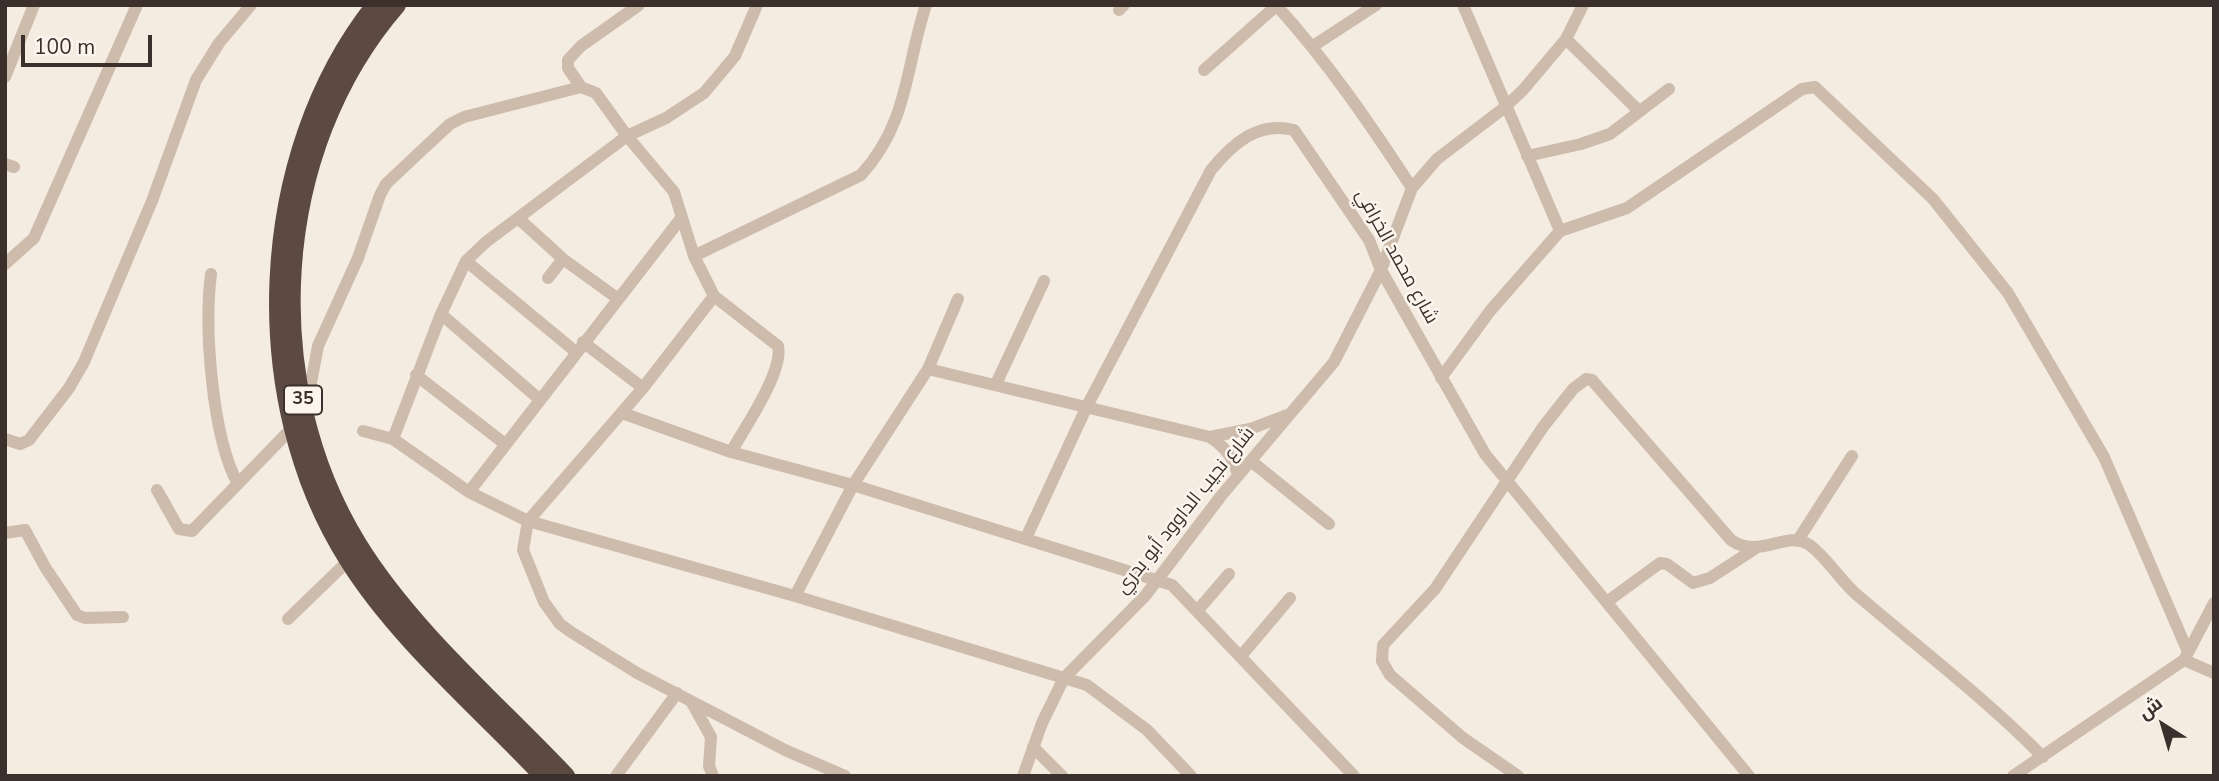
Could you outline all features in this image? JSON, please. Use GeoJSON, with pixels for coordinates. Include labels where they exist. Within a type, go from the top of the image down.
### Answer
{"type":"FeatureCollection","features":[{"type":"Feature","properties":{"kind":"highway","name":"35"},"geometry":{"type":"LineString","coordinates":[[375,5],[354,32],[320,96],[301,145],[281,225],[277,276],[285,388],[335,502],[359,545],[528,748]]}},
{"type":"Feature","properties":{"kind":"highway","name":"35"},"geometry":{"type":"LineString","coordinates":[[397,5],[365,48],[333,107],[315,149],[299,211],[292,269],[292,319],[299,420],[317,501],[348,561],[386,611],[554,774]]}},
{"type":"Feature","properties":{"kind":"street"},"geometry":{"type":"LineString","coordinates":[[5,77],[9,56],[34,5]]}},
{"type":"Feature","properties":{"kind":"street"},"geometry":{"type":"LineString","coordinates":[[5,264],[34,238],[136,5]]}},
{"type":"Feature","properties":{"kind":"street"},"geometry":{"type":"LineString","coordinates":[[5,439],[20,444],[29,440],[74,379],[152,201],[196,80],[219,43],[251,5]]}},
{"type":"Feature","properties":{"kind":"street"},"geometry":{"type":"LineString","coordinates":[[639,5],[581,46],[568,60],[568,68],[580,86],[596,93],[627,136],[668,184],[678,200],[694,256],[714,296],[775,342],[779,353],[761,399],[731,452]]}},
{"type":"Feature","properties":{"kind":"street"},"geometry":{"type":"LineString","coordinates":[[393,439],[441,314],[466,261],[627,136],[666,118],[704,93],[735,56],[757,5]]}},
{"type":"Feature","properties":{"kind":"street"},"geometry":{"type":"LineString","coordinates":[[694,256],[851,182],[873,162],[902,107],[913,50],[926,5]]}},
{"type":"Feature","properties":{"kind":"street"},"geometry":{"type":"LineString","coordinates":[[1204,70],[1276,5],[1313,46],[1357,104],[1412,188],[1437,159],[1504,108],[1543,69],[1566,39],[1583,5]]}},
{"type":"Feature","properties":{"kind":"street"},"geometry":{"type":"LineString","coordinates":[[1313,46],[1376,5]]}},
{"type":"Feature","properties":{"kind":"street"},"geometry":{"type":"LineString","coordinates":[[1463,5],[1504,108],[1560,231]]}},
{"type":"Feature","properties":{"kind":"street"},"geometry":{"type":"LineString","coordinates":[[1566,39],[1638,110]]}},
{"type":"Feature","properties":{"kind":"street"},"geometry":{"type":"LineString","coordinates":[[157,491],[174,523],[186,532],[198,527],[299,420],[318,346],[358,258],[386,184],[450,124],[464,117],[580,86]]}},
{"type":"Feature","properties":{"kind":"street"},"geometry":{"type":"LineString","coordinates":[[1441,378],[1490,311],[1560,231],[1627,208],[1802,89],[1810,86],[1821,89],[1850,122],[1933,199],[2008,293],[2104,457],[2186,656],[2214,673]]}},
{"type":"Feature","properties":{"kind":"street"},"geometry":{"type":"LineString","coordinates":[[1527,156],[1603,137],[1668,89]]}},
{"type":"Feature","properties":{"kind":"street","name":"شارع محمد الخرافي"},"geometry":{"type":"LineString","coordinates":[[1026,538],[1087,405],[1211,170],[1226,151],[1262,128],[1280,127],[1294,130],[1303,139],[1369,240],[1381,270],[1467,425],[1505,481],[1608,601],[1748,776]]}},
{"type":"Feature","properties":{"kind":"street","name":"شارع نجيب الداوود أبو بدري"},"geometry":{"type":"LineString","coordinates":[[1023,776],[1032,747],[1064,678],[1159,579],[1238,475],[1334,362],[1381,270],[1412,188]]}},
{"type":"Feature","properties":{"kind":"street"},"geometry":{"type":"LineString","coordinates":[[469,492],[682,217]]}},
{"type":"Feature","properties":{"kind":"street"},"geometry":{"type":"LineString","coordinates":[[518,218],[563,259],[617,298]]}},
{"type":"Feature","properties":{"kind":"street"},"geometry":{"type":"LineString","coordinates":[[548,278],[563,259]]}},
{"type":"Feature","properties":{"kind":"street"},"geometry":{"type":"LineString","coordinates":[[466,261],[579,347],[643,388]]}},
{"type":"Feature","properties":{"kind":"street"},"geometry":{"type":"LineString","coordinates":[[211,274],[207,306],[209,354],[227,456],[238,484]]}},
{"type":"Feature","properties":{"kind":"street"},"geometry":{"type":"LineString","coordinates":[[996,384],[1044,281]]}},
{"type":"Feature","properties":{"kind":"street"},"geometry":{"type":"LineString","coordinates":[[714,296],[643,388],[528,521],[523,539],[526,560],[537,590],[560,624],[682,696],[785,750],[845,776]]}},
{"type":"Feature","properties":{"kind":"street"},"geometry":{"type":"LineString","coordinates":[[795,596],[853,485],[928,369],[958,299]]}},
{"type":"Feature","properties":{"kind":"street"},"geometry":{"type":"LineString","coordinates":[[441,314],[539,399]]}},
{"type":"Feature","properties":{"kind":"street"},"geometry":{"type":"LineString","coordinates":[[928,369],[1087,405],[1210,437],[1225,448],[1234,460],[1238,475]]}},
{"type":"Feature","properties":{"kind":"street"},"geometry":{"type":"LineString","coordinates":[[416,375],[505,444]]}},
{"type":"Feature","properties":{"kind":"street"},"geometry":{"type":"LineString","coordinates":[[1518,776],[1463,738],[1390,674],[1384,668],[1381,654],[1388,637],[1435,589],[1505,481],[1566,397],[1579,382],[1589,379],[1617,406],[1731,540],[1741,546],[1756,548],[1798,540],[1813,547],[1856,594],[1987,702],[2043,757]]}},
{"type":"Feature","properties":{"kind":"street"},"geometry":{"type":"LineString","coordinates":[[622,413],[731,452],[853,485],[1172,585],[1354,776]]}},
{"type":"Feature","properties":{"kind":"street"},"geometry":{"type":"LineString","coordinates":[[1210,437],[1250,429],[1290,413]]}},
{"type":"Feature","properties":{"kind":"street"},"geometry":{"type":"LineString","coordinates":[[363,430],[393,439],[469,492],[528,521],[795,596],[1096,689],[1120,707],[1191,776]]}},
{"type":"Feature","properties":{"kind":"street"},"geometry":{"type":"LineString","coordinates":[[1798,540],[1853,456]]}},
{"type":"Feature","properties":{"kind":"street"},"geometry":{"type":"LineString","coordinates":[[1251,461],[1329,524]]}},
{"type":"Feature","properties":{"kind":"street"},"geometry":{"type":"LineString","coordinates":[[5,533],[26,530],[44,567],[77,615],[85,618],[123,617]]}},
{"type":"Feature","properties":{"kind":"street"},"geometry":{"type":"LineString","coordinates":[[1608,601],[1660,563],[1667,564],[1693,583],[1701,582],[1756,548]]}},
{"type":"Feature","properties":{"kind":"street"},"geometry":{"type":"LineString","coordinates":[[288,619],[348,561]]}},
{"type":"Feature","properties":{"kind":"street"},"geometry":{"type":"LineString","coordinates":[[1198,610],[1229,574]]}},
{"type":"Feature","properties":{"kind":"street"},"geometry":{"type":"LineString","coordinates":[[1241,656],[1290,598]]}},
{"type":"Feature","properties":{"kind":"street"},"geometry":{"type":"LineString","coordinates":[[2013,776],[2186,656],[2214,603]]}},
{"type":"Feature","properties":{"kind":"street"},"geometry":{"type":"LineString","coordinates":[[616,776],[682,696]]}},
{"type":"Feature","properties":{"kind":"street"},"geometry":{"type":"LineString","coordinates":[[682,696],[702,717],[710,737],[709,766],[713,776]]}},
{"type":"Feature","properties":{"kind":"street"},"geometry":{"type":"LineString","coordinates":[[1032,747],[1062,776]]}}]}
